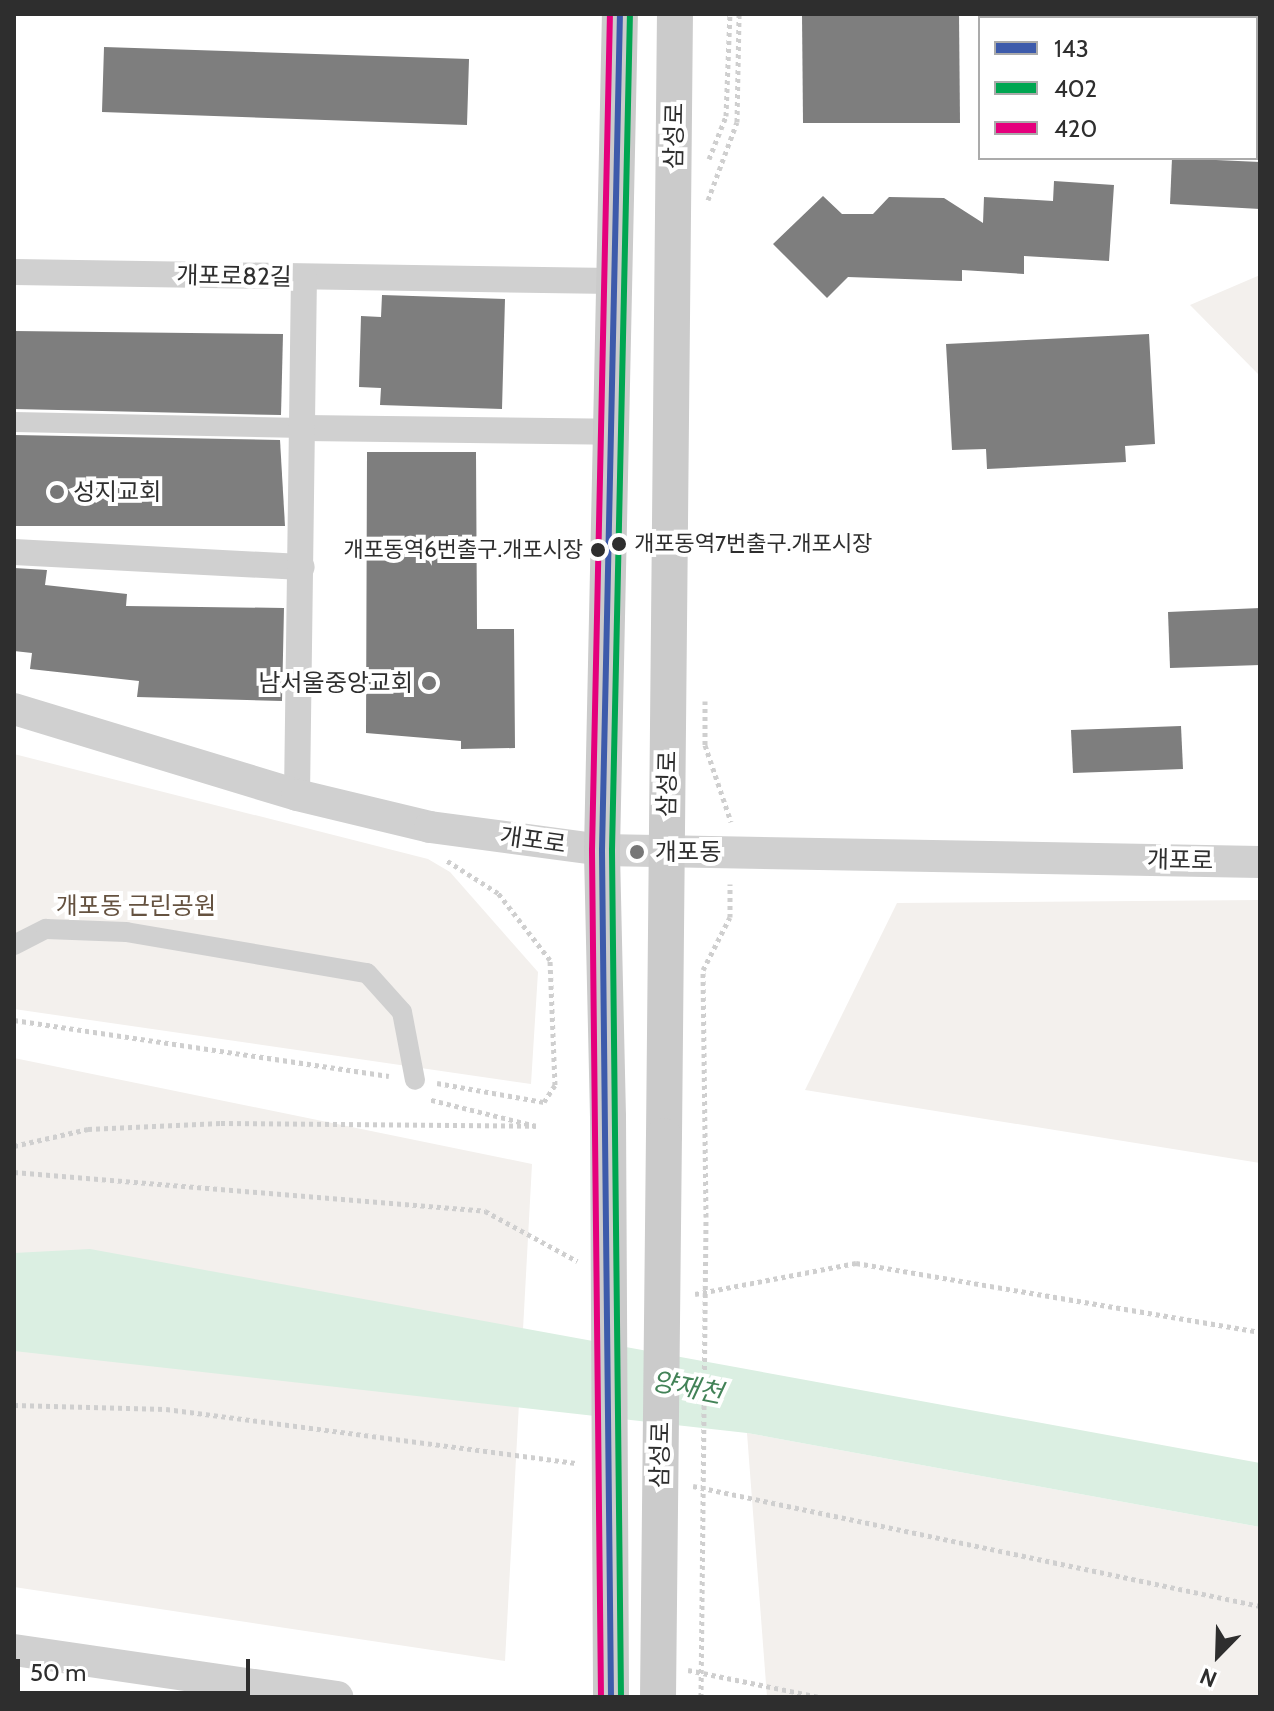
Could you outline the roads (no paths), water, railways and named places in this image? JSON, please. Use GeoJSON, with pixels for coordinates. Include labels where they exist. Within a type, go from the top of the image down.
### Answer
{"type":"FeatureCollection","features":[{"type":"Feature","properties":{"kind":"main road","name":"삼성로"},"geometry":{"type":"LineString","coordinates":[[611,1697],[608,1117],[602,850],[620,14]]}},
{"type":"Feature","properties":{"kind":"main road","name":"삼성로"},"geometry":{"type":"LineString","coordinates":[[658,1680],[675,14]]}},
{"type":"Feature","properties":{"kind":"street","name":"개포로82길"},"geometry":{"type":"LineString","coordinates":[[14,272],[304,277],[297,795]]}},
{"type":"Feature","properties":{"kind":"street"},"geometry":{"type":"LineString","coordinates":[[304,277],[613,281]]}},
{"type":"Feature","properties":{"kind":"street"},"geometry":{"type":"LineString","coordinates":[[14,422],[612,432]]}},
{"type":"Feature","properties":{"kind":"street"},"geometry":{"type":"LineString","coordinates":[[14,552],[302,567]]}},
{"type":"Feature","properties":{"kind":"street","name":"개포로"},"geometry":{"type":"LineString","coordinates":[[14,709],[297,795],[430,827],[602,850],[1260,862]]}},
{"type":"Feature","properties":{"kind":"street"},"geometry":{"type":"LineString","coordinates":[[14,945],[46,929],[126,932],[367,973],[402,1012],[415,1080]]}},
{"type":"Feature","properties":{"kind":"street"},"geometry":{"type":"LineString","coordinates":[[14,1650],[338,1697]]}},
{"type":"Feature","properties":{"kind":"water","name":"양재천"},"geometry":{"type":"Polygon","coordinates":[[[90,1249],[1260,1463],[1260,1527],[747,1433],[14,1351],[14,1253],[90,1249]]]}},
{"type":"Feature","properties":{"kind":"place","name":"성지교회"},"geometry":{"type":"Point","coordinates":[57,492]}},
{"type":"Feature","properties":{"kind":"place","name":"개포동역7번출구.개포시장"},"geometry":{"type":"Point","coordinates":[619,544]}},
{"type":"Feature","properties":{"kind":"place","name":"개포동역6번출구.개포시장"},"geometry":{"type":"Point","coordinates":[598,550]}},
{"type":"Feature","properties":{"kind":"place","name":"남서울중앙교회"},"geometry":{"type":"Point","coordinates":[429,683]}},
{"type":"Feature","properties":{"kind":"place","name":"개포동"},"geometry":{"type":"Point","coordinates":[637,852]}},
{"type":"Feature","properties":{"kind":"park label","name":"개포동 근린공원"},"geometry":{"type":"Point","coordinates":[136,906]}}]}
